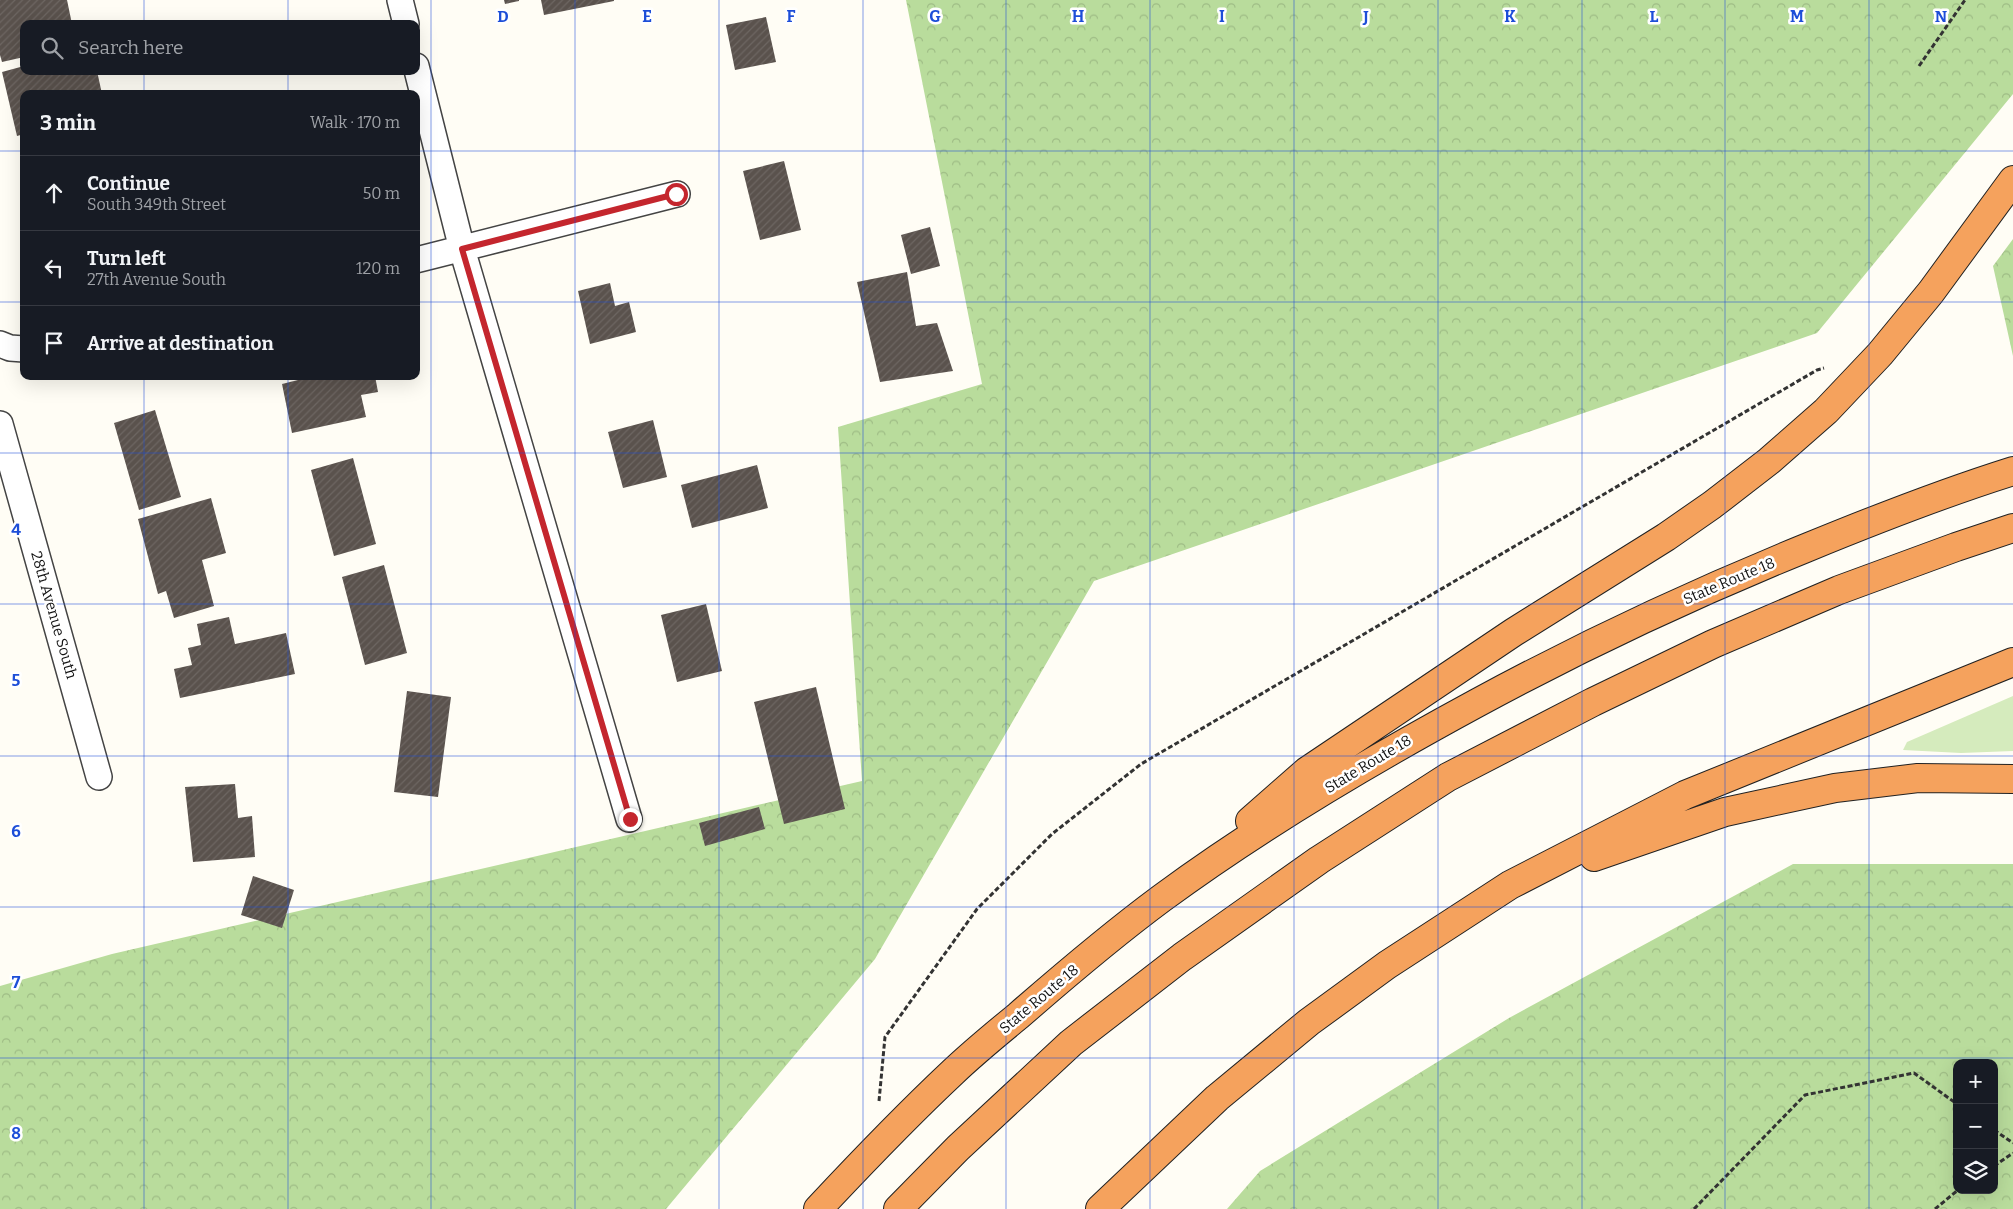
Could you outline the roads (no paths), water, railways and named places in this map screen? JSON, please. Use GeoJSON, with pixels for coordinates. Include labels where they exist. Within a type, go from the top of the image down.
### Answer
{"type":"FeatureCollection","features":[{"type":"Feature","properties":{"kind":"highway"},"geometry":{"type":"LineString","coordinates":[[1162,898],[1307,771],[1514,632],[1666,537],[1712,505],[1769,460],[1826,411],[1880,354],[1931,292],[2013,180]]}},
{"type":"Feature","properties":{"kind":"highway","name":"State Route 18"},"geometry":{"type":"LineString","coordinates":[[818,1209],[874,1150],[955,1070],[1050,988],[1162,898],[1250,836],[1386,752],[1612,632],[1728,580],[1856,527],[1972,483],[2013,470]]}},
{"type":"Feature","properties":{"kind":"highway"},"geometry":{"type":"LineString","coordinates":[[898,1209],[958,1148],[1072,1044],[1160,974],[1319,860],[1448,776],[1593,702],[1713,644],[1839,590],[2013,528]]}},
{"type":"Feature","properties":{"kind":"highway"},"geometry":{"type":"LineString","coordinates":[[1100,1209],[1216,1098],[1309,1022],[1387,965],[1510,885],[1685,795],[2013,662]]}},
{"type":"Feature","properties":{"kind":"highway"},"geometry":{"type":"LineString","coordinates":[[1510,885],[1725,812],[1826,790],[1918,778],[2013,779]]}},
{"type":"Feature","properties":{"kind":"street"},"geometry":{"type":"LineString","coordinates":[[400,0],[405,20]]}},
{"type":"Feature","properties":{"kind":"street"},"geometry":{"type":"LineString","coordinates":[[418,75],[462,249],[630,819]]}},
{"type":"Feature","properties":{"kind":"street"},"geometry":{"type":"LineString","coordinates":[[420,259],[676,194]]}},
{"type":"Feature","properties":{"kind":"street"},"geometry":{"type":"LineString","coordinates":[[0,344],[10,348],[20,349]]}},
{"type":"Feature","properties":{"kind":"street","name":"28th Avenue South"},"geometry":{"type":"LineString","coordinates":[[0,424],[99,777]]}}]}
